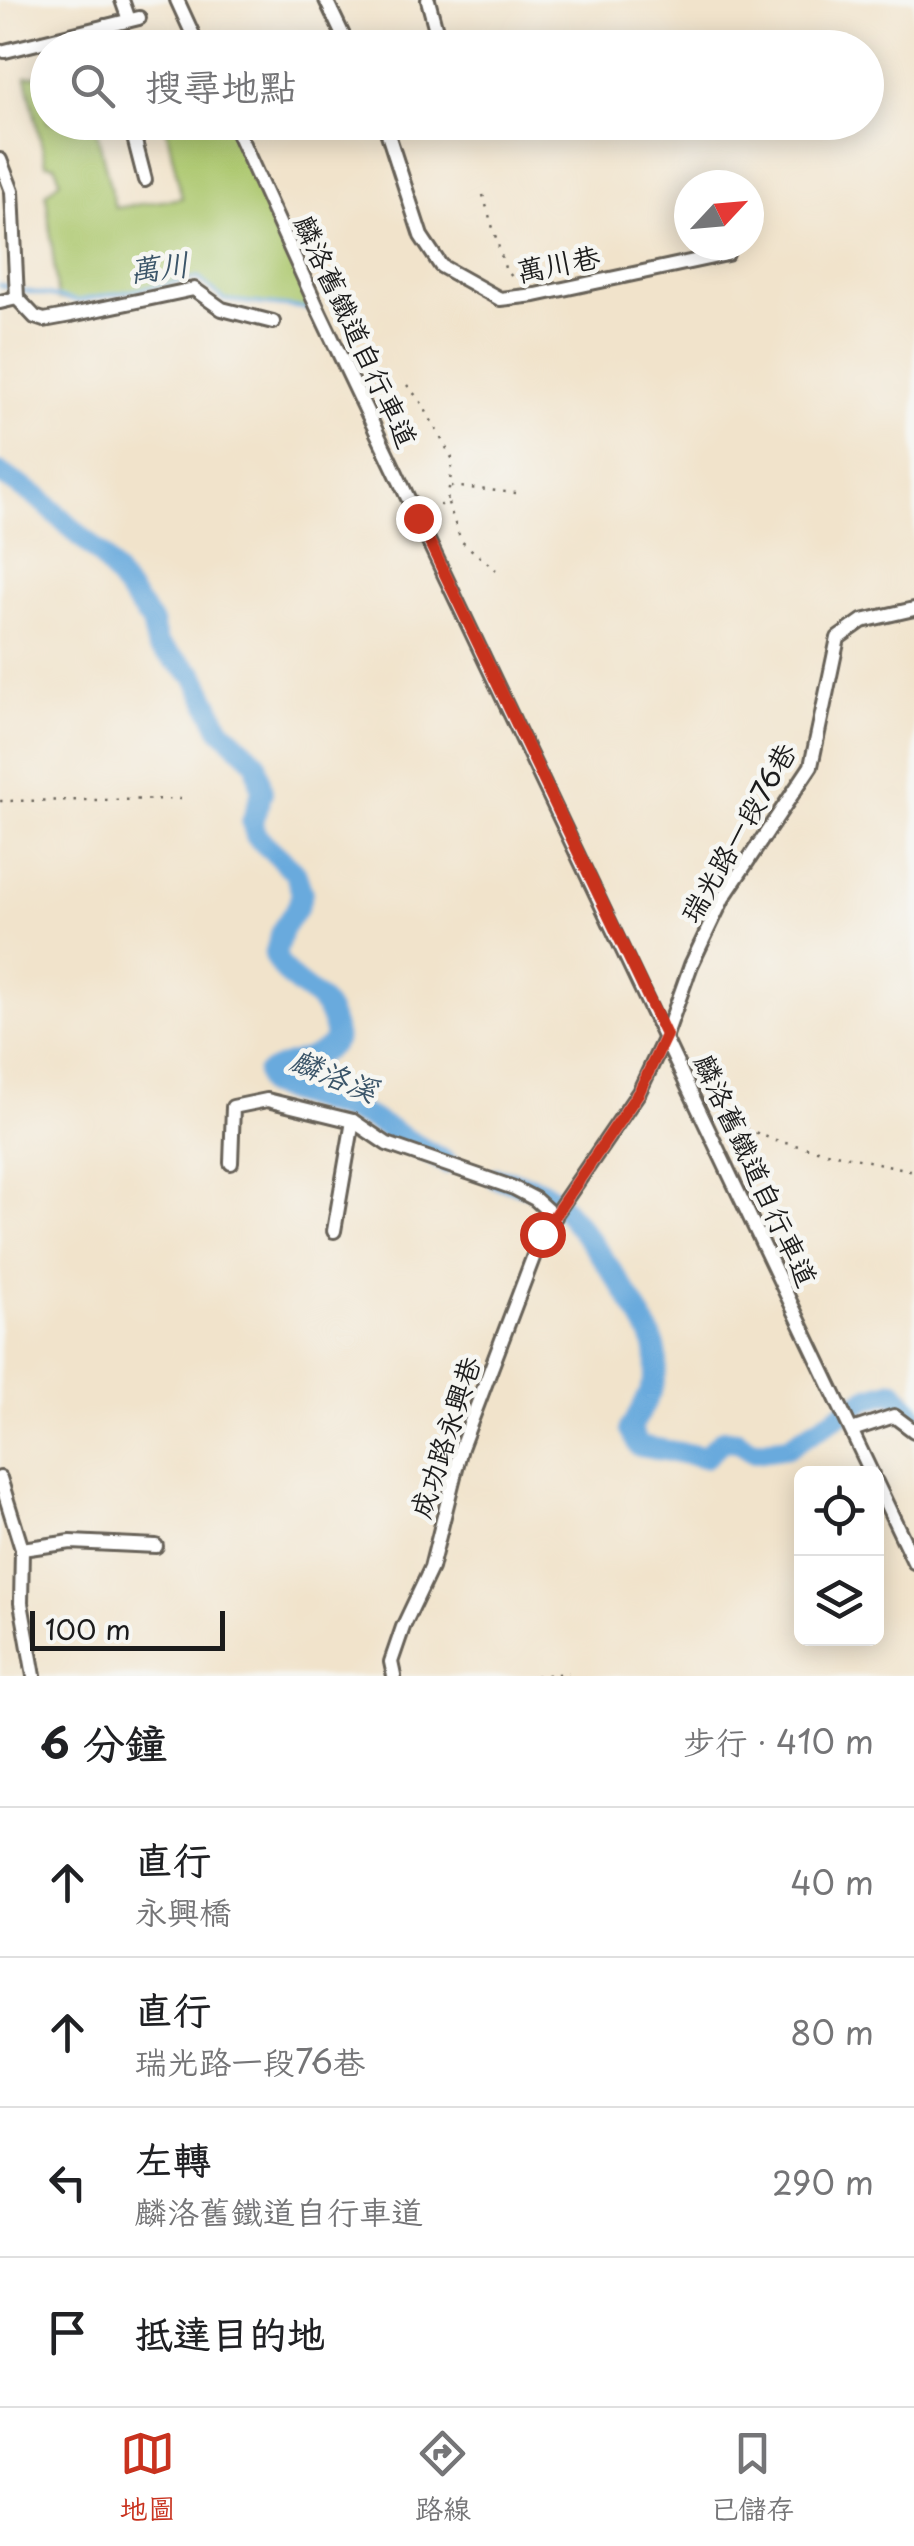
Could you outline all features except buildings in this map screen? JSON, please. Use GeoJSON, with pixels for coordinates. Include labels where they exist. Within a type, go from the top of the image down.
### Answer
{"type":"FeatureCollection","features":[{"type":"Feature","properties":{"kind":"street"},"geometry":{"type":"LineString","coordinates":[[89,30],[134,19],[122,0]]}},
{"type":"Feature","properties":{"kind":"street"},"geometry":{"type":"LineString","coordinates":[[177,0],[191,30]]}},
{"type":"Feature","properties":{"kind":"street"},"geometry":{"type":"LineString","coordinates":[[326,0],[341,30]]}},
{"type":"Feature","properties":{"kind":"street"},"geometry":{"type":"LineString","coordinates":[[428,0],[437,30]]}},
{"type":"Feature","properties":{"kind":"street"},"geometry":{"type":"LineString","coordinates":[[105,26],[106,30]]}},
{"type":"Feature","properties":{"kind":"street"},"geometry":{"type":"LineString","coordinates":[[4,51],[30,45]]}},
{"type":"Feature","properties":{"kind":"street"},"geometry":{"type":"LineString","coordinates":[[134,140],[144,180]]}},
{"type":"Feature","properties":{"kind":"street","name":"麟洛舊鐵道自行車道"},"geometry":{"type":"LineString","coordinates":[[241,140],[852,1430]]}},
{"type":"Feature","properties":{"kind":"street","name":"萬川巷"},"geometry":{"type":"LineString","coordinates":[[390,140],[421,236],[441,266],[500,299],[698,260]]}},
{"type":"Feature","properties":{"kind":"street"},"geometry":{"type":"LineString","coordinates":[[0,160],[12,191],[17,298],[34,318],[44,320],[194,290],[222,309],[274,322]]}},
{"type":"Feature","properties":{"kind":"street"},"geometry":{"type":"LineString","coordinates":[[0,197],[13,208]]}},
{"type":"Feature","properties":{"kind":"street"},"geometry":{"type":"LineString","coordinates":[[0,302],[17,298]]}},
{"type":"Feature","properties":{"kind":"street","name":"瑞光路一段76巷"},"geometry":{"type":"LineString","coordinates":[[590,1168],[639,1092],[666,1035],[691,965],[724,898],[811,766],[838,638],[862,621],[914,609]]}},
{"type":"Feature","properties":{"kind":"street"},"geometry":{"type":"LineString","coordinates":[[231,1162],[233,1107],[266,1100],[353,1121],[387,1144],[514,1188],[555,1216]]}},
{"type":"Feature","properties":{"kind":"street"},"geometry":{"type":"LineString","coordinates":[[334,1231],[353,1121]]}},
{"type":"Feature","properties":{"kind":"street","name":"成功路永興巷"},"geometry":{"type":"LineString","coordinates":[[394,1676],[391,1662],[402,1627],[431,1568],[461,1448],[542,1234],[590,1168]]}},
{"type":"Feature","properties":{"kind":"street"},"geometry":{"type":"LineString","coordinates":[[868,1466],[852,1430],[894,1416],[914,1431]]}},
{"type":"Feature","properties":{"kind":"street"},"geometry":{"type":"LineString","coordinates":[[0,1478],[22,1549],[21,1603],[34,1676]]}},
{"type":"Feature","properties":{"kind":"street"},"geometry":{"type":"LineString","coordinates":[[884,1499],[914,1562]]}},
{"type":"Feature","properties":{"kind":"street"},"geometry":{"type":"LineString","coordinates":[[22,1549],[71,1542],[156,1546]]}},
{"type":"Feature","properties":{"kind":"path"},"geometry":{"type":"LineString","coordinates":[[483,195],[506,268],[526,296]]}},
{"type":"Feature","properties":{"kind":"path"},"geometry":{"type":"LineString","coordinates":[[407,385],[421,402],[453,460],[447,502],[461,540],[496,570]]}},
{"type":"Feature","properties":{"kind":"path"},"geometry":{"type":"LineString","coordinates":[[450,486],[516,494]]}},
{"type":"Feature","properties":{"kind":"path"},"geometry":{"type":"LineString","coordinates":[[418,518],[447,502]]}},
{"type":"Feature","properties":{"kind":"path"},"geometry":{"type":"LineString","coordinates":[[0,801],[188,799]]}},
{"type":"Feature","properties":{"kind":"path"},"geometry":{"type":"LineString","coordinates":[[701,1110],[776,1141],[914,1170]]}},
{"type":"Feature","properties":{"kind":"path"},"geometry":{"type":"LineString","coordinates":[[536,1676],[568,1673]]}},
{"type":"Feature","properties":{"kind":"green space"},"geometry":{"type":"Polygon","coordinates":[[[40,140],[99,140],[115,208],[182,198],[169,140],[237,140],[318,309],[224,300],[198,278],[78,301],[58,299],[46,194],[60,180],[55,165],[46,164],[40,140]]]}},
{"type":"Feature","properties":{"kind":"waterway","name":"萬川"},"geometry":{"type":"LineString","coordinates":[[20,290],[78,301],[198,278],[224,300],[314,309]]}},
{"type":"Feature","properties":{"kind":"waterway","name":"萬川"},"geometry":{"type":"LineString","coordinates":[[0,285],[11,287]]}},
{"type":"Feature","properties":{"kind":"waterway","name":"麟洛溪"},"geometry":{"type":"LineString","coordinates":[[0,473],[39,498],[101,555],[152,623],[157,645],[195,676],[220,728],[256,762],[262,792],[252,822],[256,836],[295,872],[302,893],[282,930],[275,955],[292,979],[326,1009],[336,1039],[313,1057],[267,1074],[270,1085],[368,1117],[447,1163]]}},
{"type":"Feature","properties":{"kind":"waterway","name":"麟洛溪"},"geometry":{"type":"LineString","coordinates":[[496,1178],[536,1188],[559,1205],[592,1243],[651,1336],[656,1373],[630,1429],[639,1446],[705,1457],[723,1440],[737,1441],[754,1452],[788,1447],[866,1399],[894,1391],[914,1416]]}},
{"type":"Feature","properties":{"kind":"route"},"geometry":{"type":"LineString","coordinates":[[418,518],[666,1035],[639,1092],[542,1234]]}}]}
